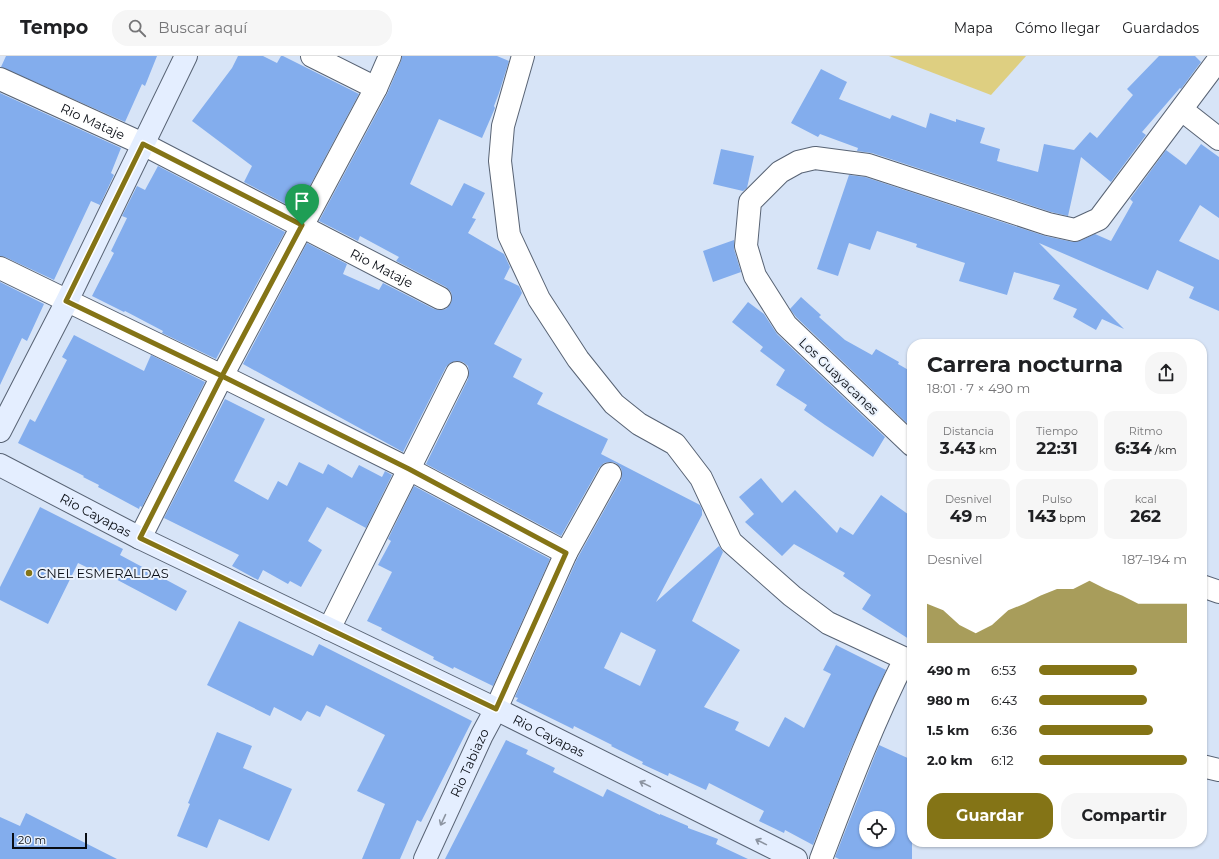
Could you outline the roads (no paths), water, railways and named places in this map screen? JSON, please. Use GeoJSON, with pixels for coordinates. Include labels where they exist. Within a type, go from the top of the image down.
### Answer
{"type":"FeatureCollection","features":[{"type":"Feature","properties":{"kind":"street"},"geometry":{"type":"LineString","coordinates":[[0,431],[66,301],[186,56]]}},
{"type":"Feature","properties":{"kind":"street"},"geometry":{"type":"LineString","coordinates":[[312,56],[376,88]]}},
{"type":"Feature","properties":{"kind":"street"},"geometry":{"type":"LineString","coordinates":[[140,538],[222,376],[376,88],[390,56]]}},
{"type":"Feature","properties":{"kind":"street"},"geometry":{"type":"LineString","coordinates":[[523,56],[503,126],[500,161],[509,236],[539,299],[578,359],[614,404],[639,424],[675,444],[702,478],[731,542],[792,596],[828,623],[907,661]]}},
{"type":"Feature","properties":{"kind":"street","name":"Los Guayacanes"},"geometry":{"type":"LineString","coordinates":[[907,440],[786,325],[771,303],[755,276],[746,246],[750,202],[780,172],[798,162],[815,158],[868,165],[1048,224],[1075,230],[1100,219],[1219,59]]}},
{"type":"Feature","properties":{"kind":"street","name":"Rio Mataje"},"geometry":{"type":"LineString","coordinates":[[0,79],[143,144],[302,225],[440,298]]}},
{"type":"Feature","properties":{"kind":"street"},"geometry":{"type":"LineString","coordinates":[[1182,110],[1219,139]]}},
{"type":"Feature","properties":{"kind":"street"},"geometry":{"type":"LineString","coordinates":[[0,268],[409,469],[566,553]]}},
{"type":"Feature","properties":{"kind":"street"},"geometry":{"type":"LineString","coordinates":[[329,629],[457,373]]}},
{"type":"Feature","properties":{"kind":"street","name":"Rio Cayapas"},"geometry":{"type":"LineString","coordinates":[[0,464],[140,538],[496,709],[796,859]]}},
{"type":"Feature","properties":{"kind":"street","name":"Rio Tabiazo"},"geometry":{"type":"LineString","coordinates":[[425,859],[482,735],[496,709],[566,553],[610,474]]}},
{"type":"Feature","properties":{"kind":"street"},"geometry":{"type":"LineString","coordinates":[[1207,588],[1219,592]]}},
{"type":"Feature","properties":{"kind":"street"},"geometry":{"type":"LineString","coordinates":[[821,859],[884,699],[907,663]]}},
{"type":"Feature","properties":{"kind":"street"},"geometry":{"type":"LineString","coordinates":[[1207,767],[1219,770]]}},
{"type":"Feature","properties":{"kind":"place","name":"CNEL ESMERALDAS"},"geometry":{"type":"Point","coordinates":[29,573]}}]}
